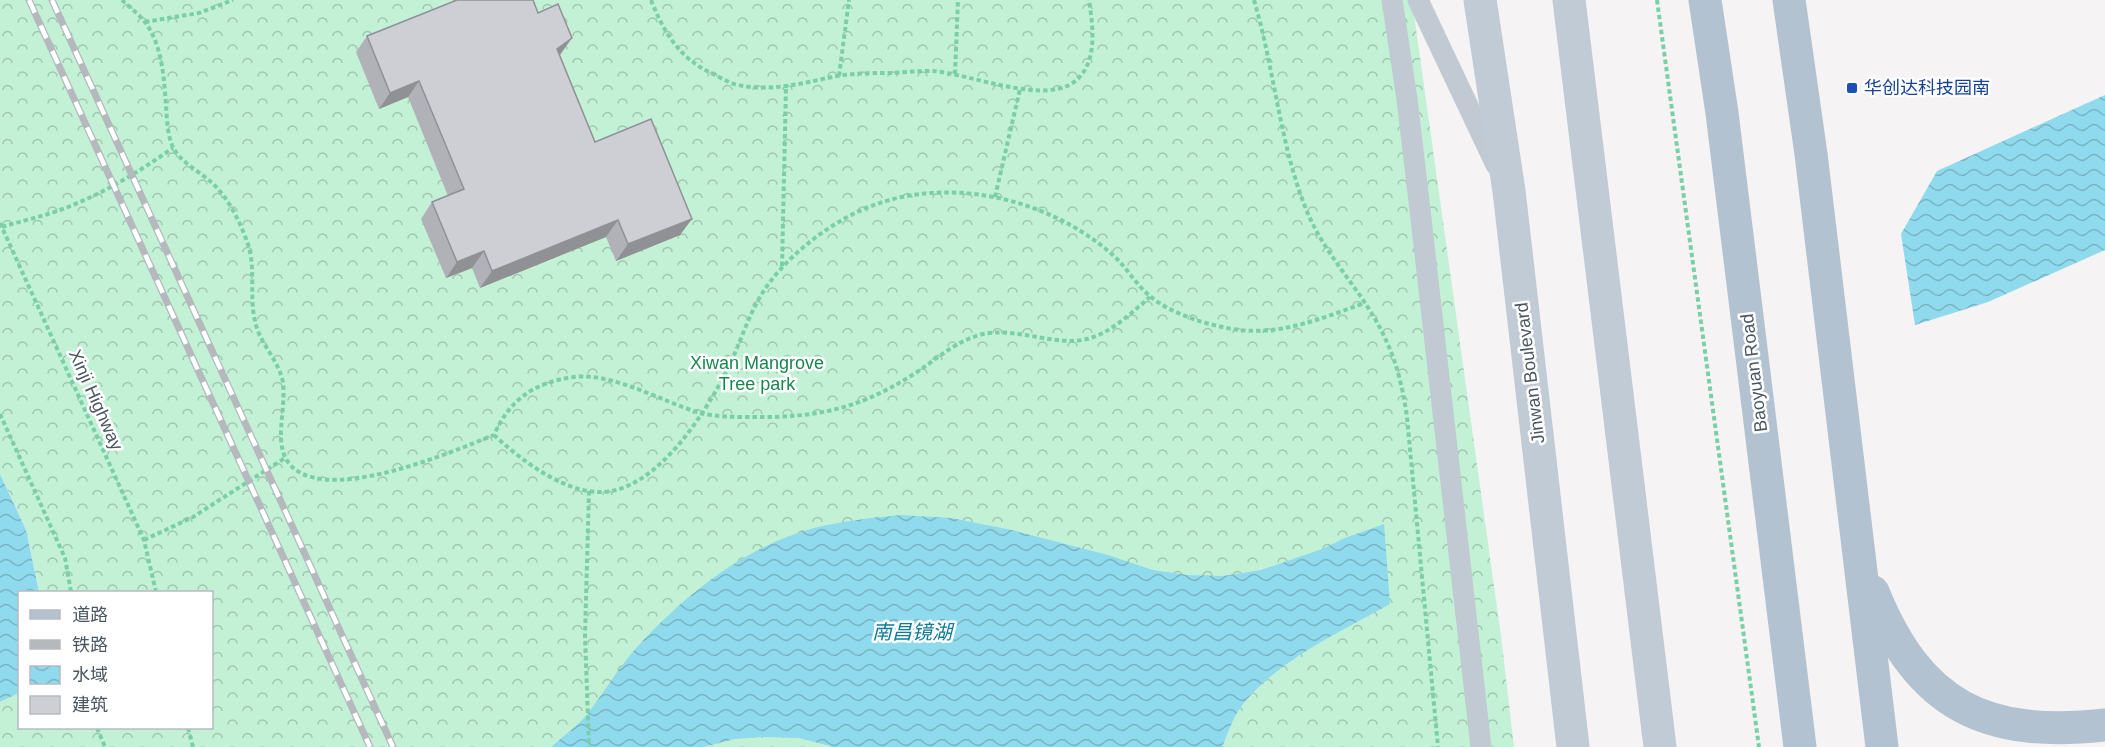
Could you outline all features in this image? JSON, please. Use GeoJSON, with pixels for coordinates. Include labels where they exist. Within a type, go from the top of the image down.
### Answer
{"type":"FeatureCollection","features":[{"type":"Feature","properties":{"kind":"main road","name":"Jinwan Boulevard"},"geometry":{"type":"LineString","coordinates":[[1480,0],[1509,191],[1573,747]]}},
{"type":"Feature","properties":{"kind":"main road"},"geometry":{"type":"LineString","coordinates":[[1569,0],[1660,747]]}},
{"type":"Feature","properties":{"kind":"main road","name":"Baoyuan Road"},"geometry":{"type":"LineString","coordinates":[[1705,0],[1724,124],[1800,747]]}},
{"type":"Feature","properties":{"kind":"main road"},"geometry":{"type":"LineString","coordinates":[[1789,0],[1811,154],[1882,747]]}},
{"type":"Feature","properties":{"kind":"main road"},"geometry":{"type":"LineString","coordinates":[[1857,536],[1874,593],[1890,632],[1918,672],[1947,698],[1984,718],[2027,727],[2078,728],[2105,725]]}},
{"type":"Feature","properties":{"kind":"lane"},"geometry":{"type":"LineString","coordinates":[[1392,0],[1407,99],[1481,747]]}},
{"type":"Feature","properties":{"kind":"lane"},"geometry":{"type":"LineString","coordinates":[[1418,0],[1509,191]]}},
{"type":"Feature","properties":{"kind":"path"},"geometry":{"type":"LineString","coordinates":[[122,0],[145,22],[156,44],[161,60],[168,132],[173,148],[221,192],[231,205],[248,246],[252,267],[254,320],[281,377],[285,398],[281,443],[285,458],[294,470],[305,475],[327,479],[358,479],[438,458],[494,435],[502,416],[519,398],[553,380],[577,376],[604,379],[702,414],[753,417],[800,416],[841,410],[881,394],[912,376],[956,344],[983,334],[1010,332],[1066,340],[1085,340],[1119,323],[1150,297]]}},
{"type":"Feature","properties":{"kind":"path"},"geometry":{"type":"LineString","coordinates":[[145,22],[199,14],[233,0]]}},
{"type":"Feature","properties":{"kind":"path"},"geometry":{"type":"LineString","coordinates":[[651,0],[664,32],[681,54],[703,69],[733,83],[760,87],[786,87],[839,76],[930,71],[955,74],[1020,89],[1049,89],[1071,84],[1084,72],[1091,56],[1093,37],[1089,0]]}},
{"type":"Feature","properties":{"kind":"path"},"geometry":{"type":"LineString","coordinates":[[839,76],[849,0]]}},
{"type":"Feature","properties":{"kind":"path"},"geometry":{"type":"LineString","coordinates":[[955,74],[958,0]]}},
{"type":"Feature","properties":{"kind":"path"},"geometry":{"type":"LineString","coordinates":[[1254,0],[1298,187],[1323,244],[1365,303],[1385,337],[1398,369],[1403,391],[1438,747]]}},
{"type":"Feature","properties":{"kind":"path"},"geometry":{"type":"LineString","coordinates":[[1657,0],[1759,747]]}},
{"type":"Feature","properties":{"kind":"path"},"geometry":{"type":"LineString","coordinates":[[782,267],[786,87]]}},
{"type":"Feature","properties":{"kind":"path"},"geometry":{"type":"LineString","coordinates":[[995,197],[1020,89]]}},
{"type":"Feature","properties":{"kind":"path"},"geometry":{"type":"LineString","coordinates":[[1,225],[58,211],[101,192],[142,170],[173,148]]}},
{"type":"Feature","properties":{"kind":"path"},"geometry":{"type":"LineString","coordinates":[[494,435],[549,477],[588,490],[611,491],[630,485],[649,473],[687,434],[702,414],[724,376],[768,284],[782,267],[807,243],[834,225],[877,204],[921,194],[964,192],[1020,203],[1044,212],[1080,232],[1113,256],[1150,297],[1172,310],[1211,324],[1240,330],[1275,330],[1313,322],[1365,303]]}},
{"type":"Feature","properties":{"kind":"path","name":"Xinji Highway"},"geometry":{"type":"LineString","coordinates":[[1,225],[144,540],[156,591]]}},
{"type":"Feature","properties":{"kind":"path"},"geometry":{"type":"LineString","coordinates":[[0,414],[65,558],[70,591]]}},
{"type":"Feature","properties":{"kind":"path"},"geometry":{"type":"LineString","coordinates":[[144,540],[193,517],[285,458]]}},
{"type":"Feature","properties":{"kind":"path"},"geometry":{"type":"LineString","coordinates":[[588,490],[585,635],[589,747]]}},
{"type":"Feature","properties":{"kind":"path"},"geometry":{"type":"LineString","coordinates":[[98,729],[105,747]]}},
{"type":"Feature","properties":{"kind":"path"},"geometry":{"type":"LineString","coordinates":[[188,729],[193,747]]}},
{"type":"Feature","properties":{"kind":"green space","name":"Xiwan Mangrove Tree park"},"geometry":{"type":"Polygon","coordinates":[[[0,0],[1412,0],[1501,636],[1514,747],[0,747],[0,702],[18,693],[18,729],[213,729],[213,591],[39,591],[26,530],[0,474],[0,0]]]}},
{"type":"Feature","properties":{"kind":"water"},"geometry":{"type":"Polygon","coordinates":[[[2105,95],[2105,250],[1988,302],[1915,325],[1901,234],[1937,171],[2105,95]]]}},
{"type":"Feature","properties":{"kind":"water"},"geometry":{"type":"Polygon","coordinates":[[[0,474],[26,530],[39,591],[18,591],[18,693],[0,702],[0,474]]]}},
{"type":"Feature","properties":{"kind":"water","name":"南昌镜湖"},"geometry":{"type":"Polygon","coordinates":[[[900,515],[951,518],[1007,529],[1108,555],[1153,570],[1188,575],[1223,576],[1261,570],[1384,524],[1390,604],[1306,651],[1266,680],[1237,713],[1222,747],[834,747],[799,738],[762,737],[735,739],[703,747],[551,747],[584,718],[630,655],[656,627],[696,591],[740,560],[788,536],[814,528],[900,515]]]}},
{"type":"Feature","properties":{"kind":"building"},"geometry":{"type":"Polygon","coordinates":[[[457,0],[533,0],[538,13],[558,4],[572,38],[557,49],[595,142],[651,119],[692,219],[628,244],[618,220],[492,271],[484,251],[457,262],[432,202],[464,189],[419,81],[390,93],[367,36],[457,0]]]}},
{"type":"Feature","properties":{"kind":"railway"},"geometry":{"type":"LineString","coordinates":[[29,0],[370,747]]}},
{"type":"Feature","properties":{"kind":"railway"},"geometry":{"type":"LineString","coordinates":[[52,0],[393,747]]}},
{"type":"Feature","properties":{"kind":"place","name":"华创达科技园南"},"geometry":{"type":"Point","coordinates":[1852,88]}}]}
